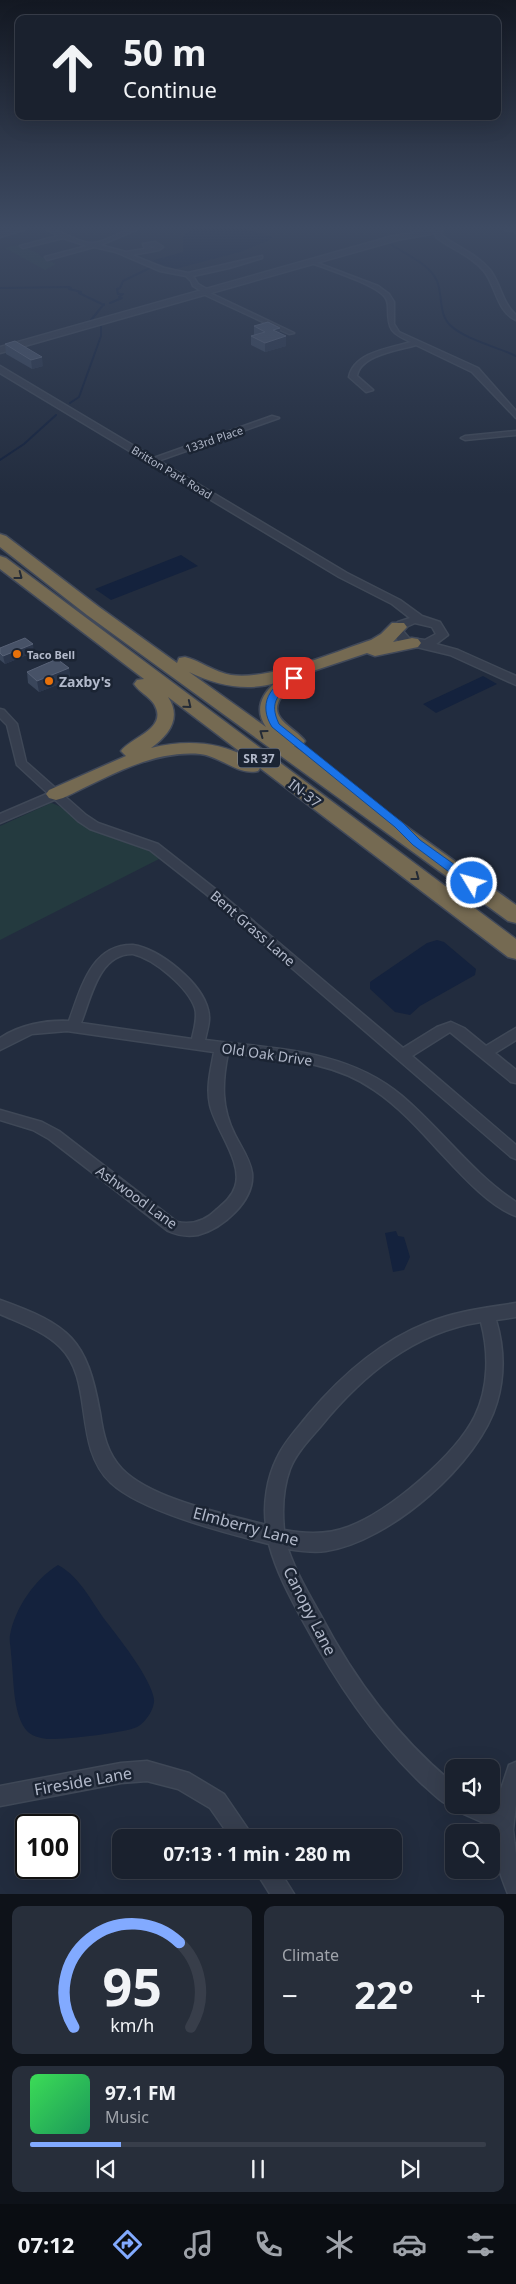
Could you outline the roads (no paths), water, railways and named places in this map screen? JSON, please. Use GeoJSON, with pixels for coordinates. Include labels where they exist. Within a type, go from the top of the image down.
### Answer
{"type":"FeatureCollection","features":[{"type":"Feature","properties":{"kind":"highway","name":"IN-37"},"geometry":{"type":"LineString","coordinates":[[0,540],[101,616],[516,916]]}},
{"type":"Feature","properties":{"kind":"highway"},"geometry":{"type":"LineString","coordinates":[[22,555],[197,670],[225,680],[250,682],[273,679],[376,644],[387,638],[400,626]]}},
{"type":"Feature","properties":{"kind":"highway","name":"IN-37"},"geometry":{"type":"LineString","coordinates":[[0,561],[397,863],[516,951]]}},
{"type":"Feature","properties":{"kind":"highway"},"geometry":{"type":"LineString","coordinates":[[38,590],[50,606],[160,699],[166,712],[160,730],[143,745],[52,791]]}},
{"type":"Feature","properties":{"kind":"highway"},"geometry":{"type":"LineString","coordinates":[[416,644],[384,648],[294,678],[274,695],[269,709],[271,718],[276,725],[399,825],[416,842]]}},
{"type":"Feature","properties":{"kind":"highway"},"geometry":{"type":"LineString","coordinates":[[52,791],[155,751],[186,747],[216,750],[239,758],[362,843],[397,863]]}},
{"type":"Feature","properties":{"kind":"street"},"geometry":{"type":"LineString","coordinates":[[0,350],[116,317]]}},
{"type":"Feature","properties":{"kind":"street"},"geometry":{"type":"LineString","coordinates":[[259,317],[291,333]]}},
{"type":"Feature","properties":{"kind":"street"},"geometry":{"type":"LineString","coordinates":[[392,317],[392,328],[400,335],[478,372],[516,416]]}},
{"type":"Feature","properties":{"kind":"street"},"geometry":{"type":"LineString","coordinates":[[369,390],[354,377],[354,370],[357,365],[367,359],[415,343]]}},
{"type":"Feature","properties":{"kind":"street","name":"Britton Park Road"},"geometry":{"type":"LineString","coordinates":[[0,369],[344,575],[396,602],[418,618],[430,622],[440,628],[442,632]]}},
{"type":"Feature","properties":{"kind":"street","name":"133rd Place"},"geometry":{"type":"LineString","coordinates":[[152,460],[275,418]]}},
{"type":"Feature","properties":{"kind":"street"},"geometry":{"type":"LineString","coordinates":[[465,438],[516,433]]}},
{"type":"Feature","properties":{"kind":"street","name":"Britton Park Road"},"geometry":{"type":"LineString","coordinates":[[344,575],[393,609],[399,616],[400,626],[397,631],[401,638],[416,644]]}},
{"type":"Feature","properties":{"kind":"street"},"geometry":{"type":"LineString","coordinates":[[400,626],[415,620],[430,622]]}},
{"type":"Feature","properties":{"kind":"street"},"geometry":{"type":"LineString","coordinates":[[416,644],[434,642],[442,635],[442,632],[449,641],[492,660],[516,676]]}},
{"type":"Feature","properties":{"kind":"street"},"geometry":{"type":"LineString","coordinates":[[416,644],[454,652],[516,681]]}},
{"type":"Feature","properties":{"kind":"street","name":"Bent Grass Lane"},"geometry":{"type":"LineString","coordinates":[[0,712],[12,724],[21,763],[89,824],[149,844],[162,852],[516,1153]]}},
{"type":"Feature","properties":{"kind":"street"},"geometry":{"type":"LineString","coordinates":[[0,809],[52,791]]}},
{"type":"Feature","properties":{"kind":"street"},"geometry":{"type":"LineString","coordinates":[[0,819],[52,791]]}},
{"type":"Feature","properties":{"kind":"street"},"geometry":{"type":"LineString","coordinates":[[73,1027],[101,962],[113,953],[138,950],[178,976],[191,988],[198,998],[203,1021],[197,1044]]}},
{"type":"Feature","properties":{"kind":"street","name":"Old Oak Drive"},"geometry":{"type":"LineString","coordinates":[[0,1045],[28,1030],[50,1026],[73,1027],[296,1055],[337,1066],[359,1074],[395,1098],[476,1180],[516,1210]]}},
{"type":"Feature","properties":{"kind":"street"},"geometry":{"type":"LineString","coordinates":[[403,1055],[442,1030],[451,1027],[516,1078]]}},
{"type":"Feature","properties":{"kind":"street"},"geometry":{"type":"LineString","coordinates":[[486,1053],[516,1033]]}},
{"type":"Feature","properties":{"kind":"street","name":"Ashwood Lane"},"geometry":{"type":"LineString","coordinates":[[0,1115],[37,1126],[54,1135],[173,1227],[183,1230],[201,1228],[211,1224],[233,1204],[240,1195],[244,1182],[245,1170],[241,1158],[219,1115],[216,1103],[216,1079],[222,1047]]}},
{"type":"Feature","properties":{"kind":"street","name":"Elmberry Lane"},"geometry":{"type":"LineString","coordinates":[[0,1307],[50,1329],[72,1347],[87,1382],[98,1447],[107,1464],[118,1478],[131,1488],[153,1499],[277,1537],[322,1543],[368,1528],[392,1514],[457,1456],[479,1427],[492,1393],[496,1350],[488,1315]]}},
{"type":"Feature","properties":{"kind":"street","name":"Canopy Lane"},"geometry":{"type":"LineString","coordinates":[[445,1790],[407,1756],[364,1704],[327,1648],[290,1574],[277,1537],[274,1520],[276,1488],[283,1464],[296,1443],[330,1400],[362,1369],[381,1354],[402,1342],[453,1320],[516,1310]]}},
{"type":"Feature","properties":{"kind":"street","name":"Fireside Lane"},"geometry":{"type":"LineString","coordinates":[[0,1796],[121,1773],[147,1771],[168,1775],[199,1788],[217,1801],[238,1829]]}},
{"type":"Feature","properties":{"kind":"street"},"geometry":{"type":"LineString","coordinates":[[516,1772],[506,1797],[502,1848],[516,1887]]}},
{"type":"Feature","properties":{"kind":"street"},"geometry":{"type":"LineString","coordinates":[[485,1814],[503,1820]]}},
{"type":"Feature","properties":{"kind":"street"},"geometry":{"type":"LineString","coordinates":[[272,1879],[283,1894]]}},
{"type":"Feature","properties":{"kind":"water"},"geometry":{"type":"Polygon","coordinates":[[[181,555],[198,566],[111,600],[95,589],[181,555]]]}},
{"type":"Feature","properties":{"kind":"water"},"geometry":{"type":"Polygon","coordinates":[[[483,676],[497,684],[436,713],[423,704],[483,676]]]}},
{"type":"Feature","properties":{"kind":"water"},"geometry":{"type":"Polygon","coordinates":[[[437,940],[444,942],[476,969],[475,975],[420,1006],[410,1015],[395,1012],[370,989],[370,982],[427,943],[437,940]]]}},
{"type":"Feature","properties":{"kind":"water"},"geometry":{"type":"Polygon","coordinates":[[[396,1231],[398,1236],[404,1237],[410,1257],[404,1270],[393,1272],[385,1233],[396,1231]]]}},
{"type":"Feature","properties":{"kind":"water"},"geometry":{"type":"Polygon","coordinates":[[[58,1565],[80,1584],[148,1681],[154,1703],[149,1715],[137,1727],[93,1736],[47,1739],[31,1734],[22,1724],[14,1694],[10,1635],[16,1615],[27,1595],[42,1578],[58,1565]]]}},
{"type":"Feature","properties":{"kind":"waterway"},"geometry":{"type":"LineString","coordinates":[[445,317],[456,330],[472,339],[516,356]]}},
{"type":"Feature","properties":{"kind":"waterway"},"geometry":{"type":"LineString","coordinates":[[70,403],[79,397],[101,336],[101,326]]}},
{"type":"Feature","properties":{"kind":"waterway"},"geometry":{"type":"LineString","coordinates":[[0,460],[24,444],[56,415]]}},
{"type":"Feature","properties":{"kind":"place","name":"Taco Bell"},"geometry":{"type":"Point","coordinates":[17,654]}},
{"type":"Feature","properties":{"kind":"place","name":"Zaxby's"},"geometry":{"type":"Point","coordinates":[49,681]}}]}
